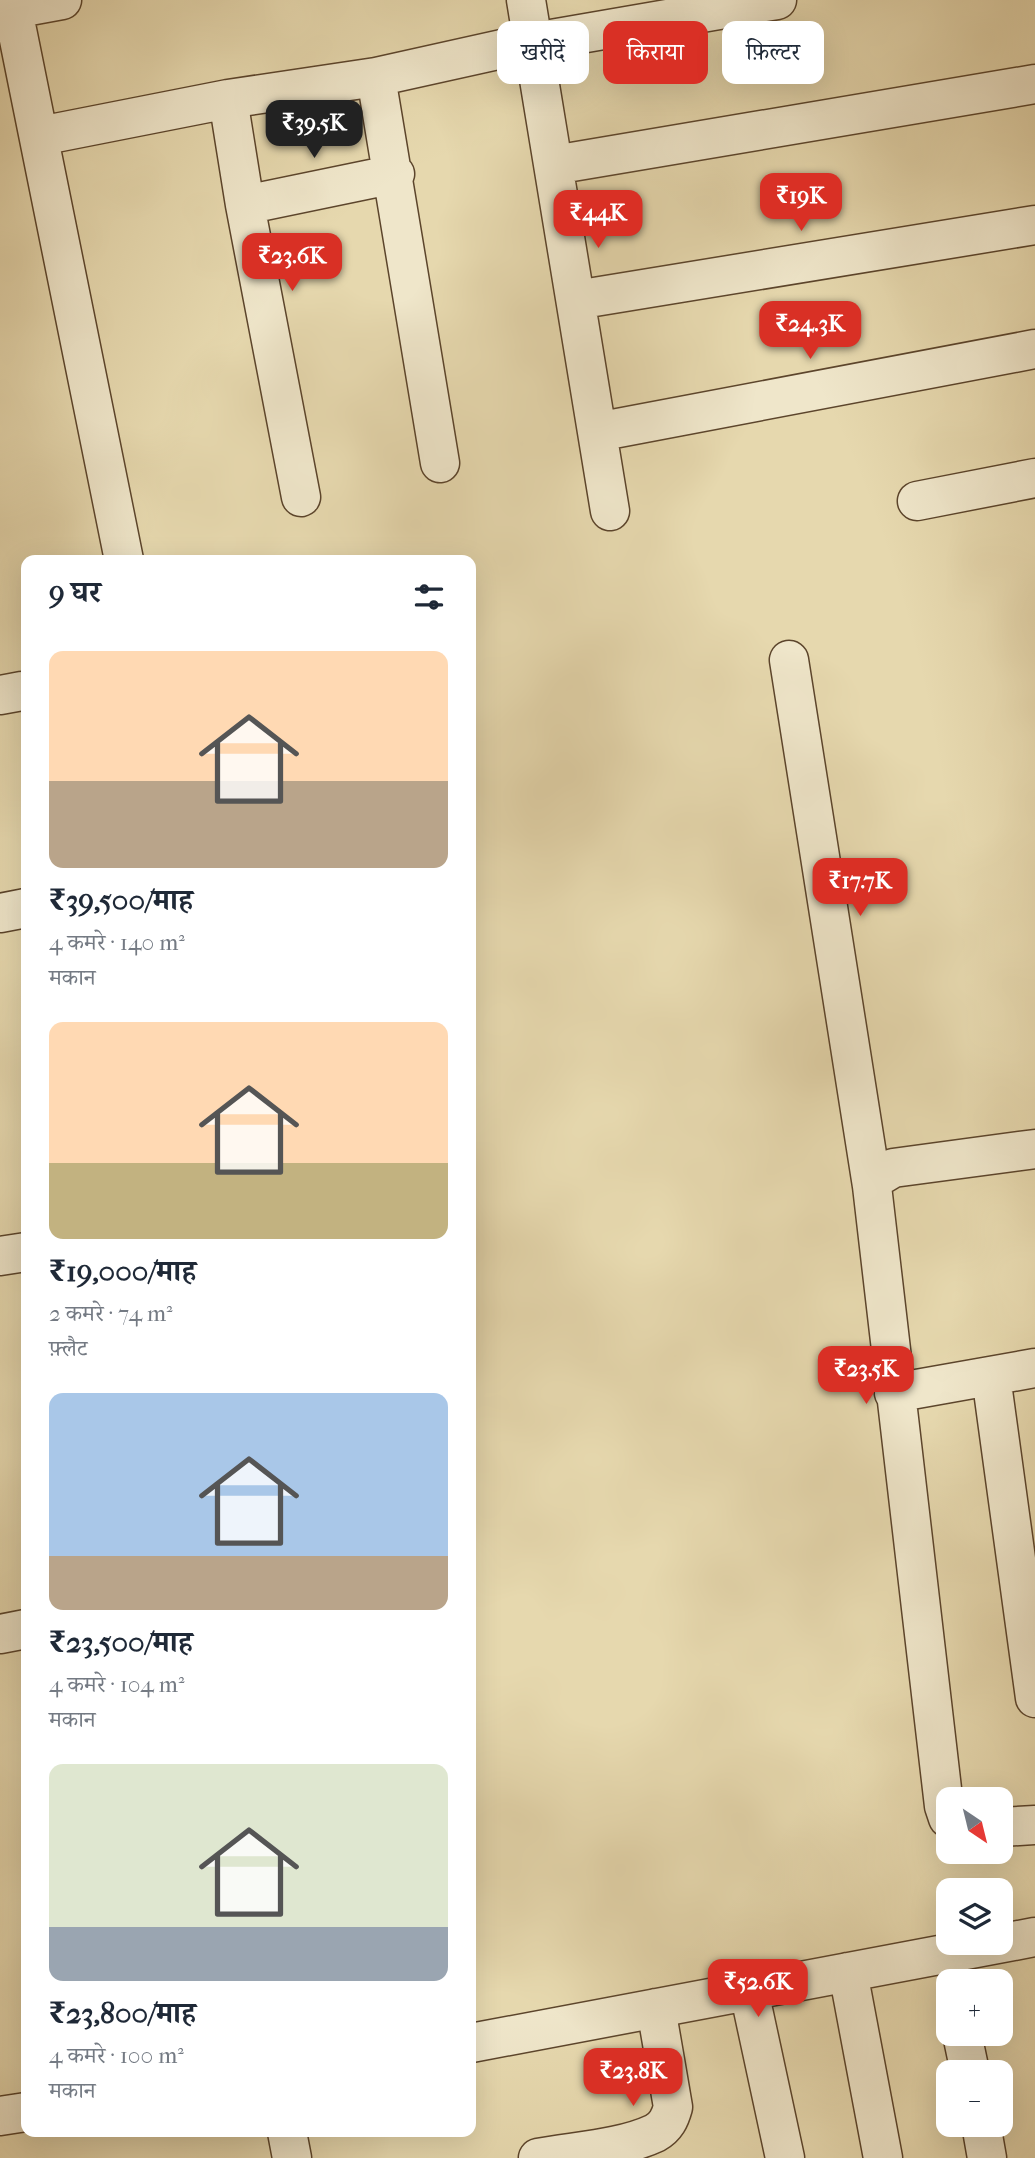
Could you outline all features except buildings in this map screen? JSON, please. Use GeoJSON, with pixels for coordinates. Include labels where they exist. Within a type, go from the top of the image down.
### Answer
{"type":"FeatureCollection","features":[{"type":"Feature","properties":{"kind":"street"},"geometry":{"type":"LineString","coordinates":[[62,0],[12,5],[123,555]]}},
{"type":"Feature","properties":{"kind":"street"},"geometry":{"type":"LineString","coordinates":[[526,0],[530,21]]}},
{"type":"Feature","properties":{"kind":"street"},"geometry":{"type":"LineString","coordinates":[[589,32],[777,0]]}},
{"type":"Feature","properties":{"kind":"street"},"geometry":{"type":"LineString","coordinates":[[40,136],[228,99],[376,77],[497,49]]}},
{"type":"Feature","properties":{"kind":"street"},"geometry":{"type":"LineString","coordinates":[[376,77],[395,174],[440,463]]}},
{"type":"Feature","properties":{"kind":"street"},"geometry":{"type":"LineString","coordinates":[[541,84],[610,511]]}},
{"type":"Feature","properties":{"kind":"street"},"geometry":{"type":"LineString","coordinates":[[554,165],[1035,84]]}},
{"type":"Feature","properties":{"kind":"street"},"geometry":{"type":"LineString","coordinates":[[228,99],[245,205],[301,497]]}},
{"type":"Feature","properties":{"kind":"street"},"geometry":{"type":"LineString","coordinates":[[245,205],[395,174]]}},
{"type":"Feature","properties":{"kind":"street"},"geometry":{"type":"LineString","coordinates":[[576,300],[1035,225]]}},
{"type":"Feature","properties":{"kind":"street"},"geometry":{"type":"LineString","coordinates":[[597,432],[1035,349]]}},
{"type":"Feature","properties":{"kind":"street"},"geometry":{"type":"LineString","coordinates":[[917,500],[1035,478]]}},
{"type":"Feature","properties":{"kind":"street"},"geometry":{"type":"LineString","coordinates":[[789,660],[872,1186],[942,1787]]}},
{"type":"Feature","properties":{"kind":"street"},"geometry":{"type":"LineString","coordinates":[[0,913],[21,909]]}},
{"type":"Feature","properties":{"kind":"street"},"geometry":{"type":"LineString","coordinates":[[872,1186],[878,1177],[893,1168],[1035,1149]]}},
{"type":"Feature","properties":{"kind":"street"},"geometry":{"type":"LineString","coordinates":[[0,1256],[21,1253]]}},
{"type":"Feature","properties":{"kind":"street"},"geometry":{"type":"LineString","coordinates":[[894,1393],[1035,1368]]}},
{"type":"Feature","properties":{"kind":"street"},"geometry":{"type":"LineString","coordinates":[[991,1376],[1035,1698]]}},
{"type":"Feature","properties":{"kind":"street"},"geometry":{"type":"LineString","coordinates":[[0,1634],[21,1630]]}},
{"type":"Feature","properties":{"kind":"street"},"geometry":{"type":"LineString","coordinates":[[1013,1826],[1035,1825]]}},
{"type":"Feature","properties":{"kind":"street"},"geometry":{"type":"LineString","coordinates":[[476,2042],[848,1972],[949,1967],[1035,1937]]}},
{"type":"Feature","properties":{"kind":"street"},"geometry":{"type":"LineString","coordinates":[[848,1972],[883,2158]]}},
{"type":"Feature","properties":{"kind":"street"},"geometry":{"type":"LineString","coordinates":[[749,1991],[785,2158]]}},
{"type":"Feature","properties":{"kind":"street"},"geometry":{"type":"LineString","coordinates":[[538,2158],[626,2141],[656,2132],[669,2121],[673,2107],[656,2008]]}},
{"type":"Feature","properties":{"kind":"street"},"geometry":{"type":"LineString","coordinates":[[0,2116],[21,2113]]}},
{"type":"Feature","properties":{"kind":"street"},"geometry":{"type":"LineString","coordinates":[[288,2137],[292,2158]]}},
{"type":"Feature","properties":{"kind":"street"},"geometry":{"type":"LineString","coordinates":[[983,2137],[987,2158]]}}]}
